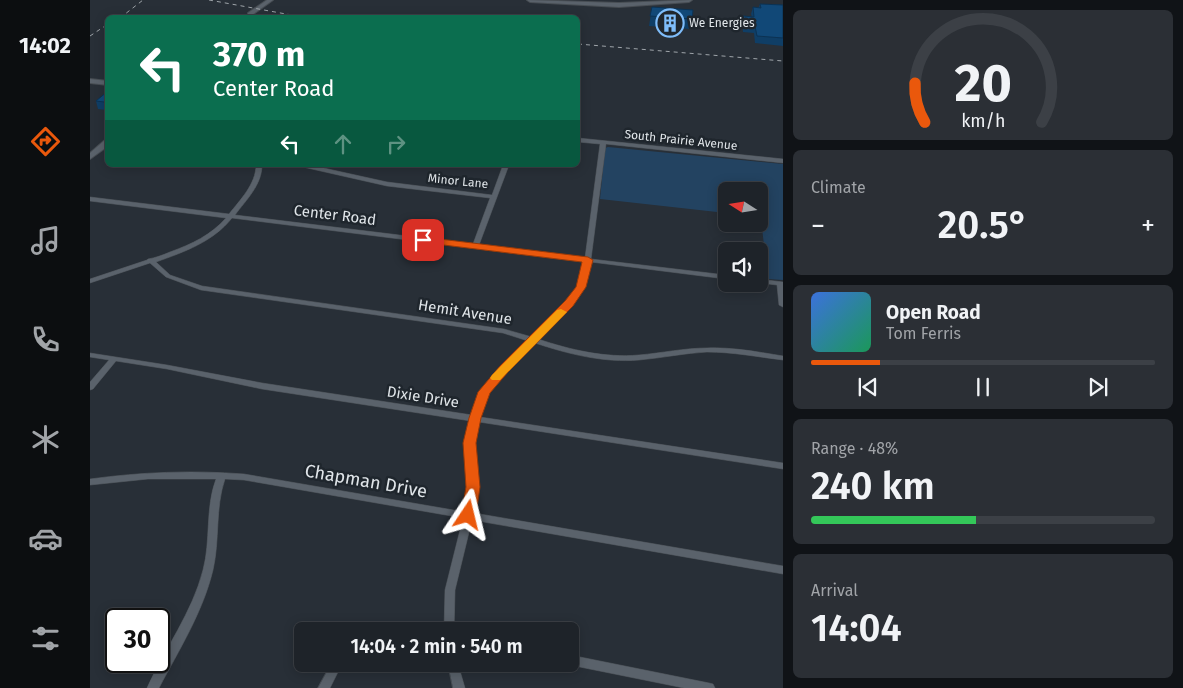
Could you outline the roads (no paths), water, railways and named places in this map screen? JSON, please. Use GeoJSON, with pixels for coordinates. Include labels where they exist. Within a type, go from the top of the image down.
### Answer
{"type":"FeatureCollection","features":[{"type":"Feature","properties":{"kind":"street"},"geometry":{"type":"LineString","coordinates":[[250,15],[264,0]]}},
{"type":"Feature","properties":{"kind":"street"},"geometry":{"type":"LineString","coordinates":[[250,15],[270,0]]}},
{"type":"Feature","properties":{"kind":"street"},"geometry":{"type":"LineString","coordinates":[[530,0],[648,5],[689,0]]}},
{"type":"Feature","properties":{"kind":"street"},"geometry":{"type":"LineString","coordinates":[[90,81],[105,83]]}},
{"type":"Feature","properties":{"kind":"street","name":"South Prairie Avenue"},"geometry":{"type":"LineString","coordinates":[[580,140],[783,161]]}},
{"type":"Feature","properties":{"kind":"street"},"geometry":{"type":"LineString","coordinates":[[448,622],[450,590],[473,487],[470,443],[480,402],[491,383],[577,294],[584,278],[588,260],[603,143]]}},
{"type":"Feature","properties":{"kind":"street"},"geometry":{"type":"LineString","coordinates":[[90,158],[105,145]]}},
{"type":"Feature","properties":{"kind":"street"},"geometry":{"type":"LineString","coordinates":[[90,281],[188,247],[210,237],[230,216],[257,181],[258,167]]}},
{"type":"Feature","properties":{"kind":"street","name":"Minor Lane"},"geometry":{"type":"LineString","coordinates":[[312,167],[387,184],[494,197]]}},
{"type":"Feature","properties":{"kind":"street"},"geometry":{"type":"LineString","coordinates":[[475,246],[505,167]]}},
{"type":"Feature","properties":{"kind":"street","name":"Center Road"},"geometry":{"type":"LineString","coordinates":[[90,199],[718,276]]}},
{"type":"Feature","properties":{"kind":"street","name":"Hemit Avenue"},"geometry":{"type":"LineString","coordinates":[[150,260],[168,276],[200,288],[504,331],[564,350],[601,357],[637,358],[712,350],[783,358]]}},
{"type":"Feature","properties":{"kind":"street"},"geometry":{"type":"LineString","coordinates":[[768,282],[782,283],[783,305]]}},
{"type":"Feature","properties":{"kind":"street","name":"Dixie Drive"},"geometry":{"type":"LineString","coordinates":[[90,355],[262,386],[783,466]]}},
{"type":"Feature","properties":{"kind":"street"},"geometry":{"type":"LineString","coordinates":[[90,387],[114,358]]}},
{"type":"Feature","properties":{"kind":"street","name":"Chapman Drive"},"geometry":{"type":"LineString","coordinates":[[90,482],[165,474],[222,475],[256,479],[783,570]]}},
{"type":"Feature","properties":{"kind":"street"},"geometry":{"type":"LineString","coordinates":[[153,688],[196,605],[204,584],[212,551],[216,492],[222,475]]}},
{"type":"Feature","properties":{"kind":"street"},"geometry":{"type":"LineString","coordinates":[[579,662],[709,688]]}},
{"type":"Feature","properties":{"kind":"street"},"geometry":{"type":"LineString","coordinates":[[324,688],[333,672]]}},
{"type":"Feature","properties":{"kind":"street"},"geometry":{"type":"LineString","coordinates":[[454,672],[459,688]]}},
{"type":"Feature","properties":{"kind":"railway"},"geometry":{"type":"LineString","coordinates":[[124,15],[143,0]]}},
{"type":"Feature","properties":{"kind":"railway"},"geometry":{"type":"LineString","coordinates":[[209,0],[292,15]]}},
{"type":"Feature","properties":{"kind":"railway"},"geometry":{"type":"LineString","coordinates":[[90,36],[105,26]]}},
{"type":"Feature","properties":{"kind":"railway"},"geometry":{"type":"LineString","coordinates":[[580,44],[783,61]]}},
{"type":"Feature","properties":{"kind":"place","name":"We Energies"},"geometry":{"type":"Point","coordinates":[670,23]}}]}
